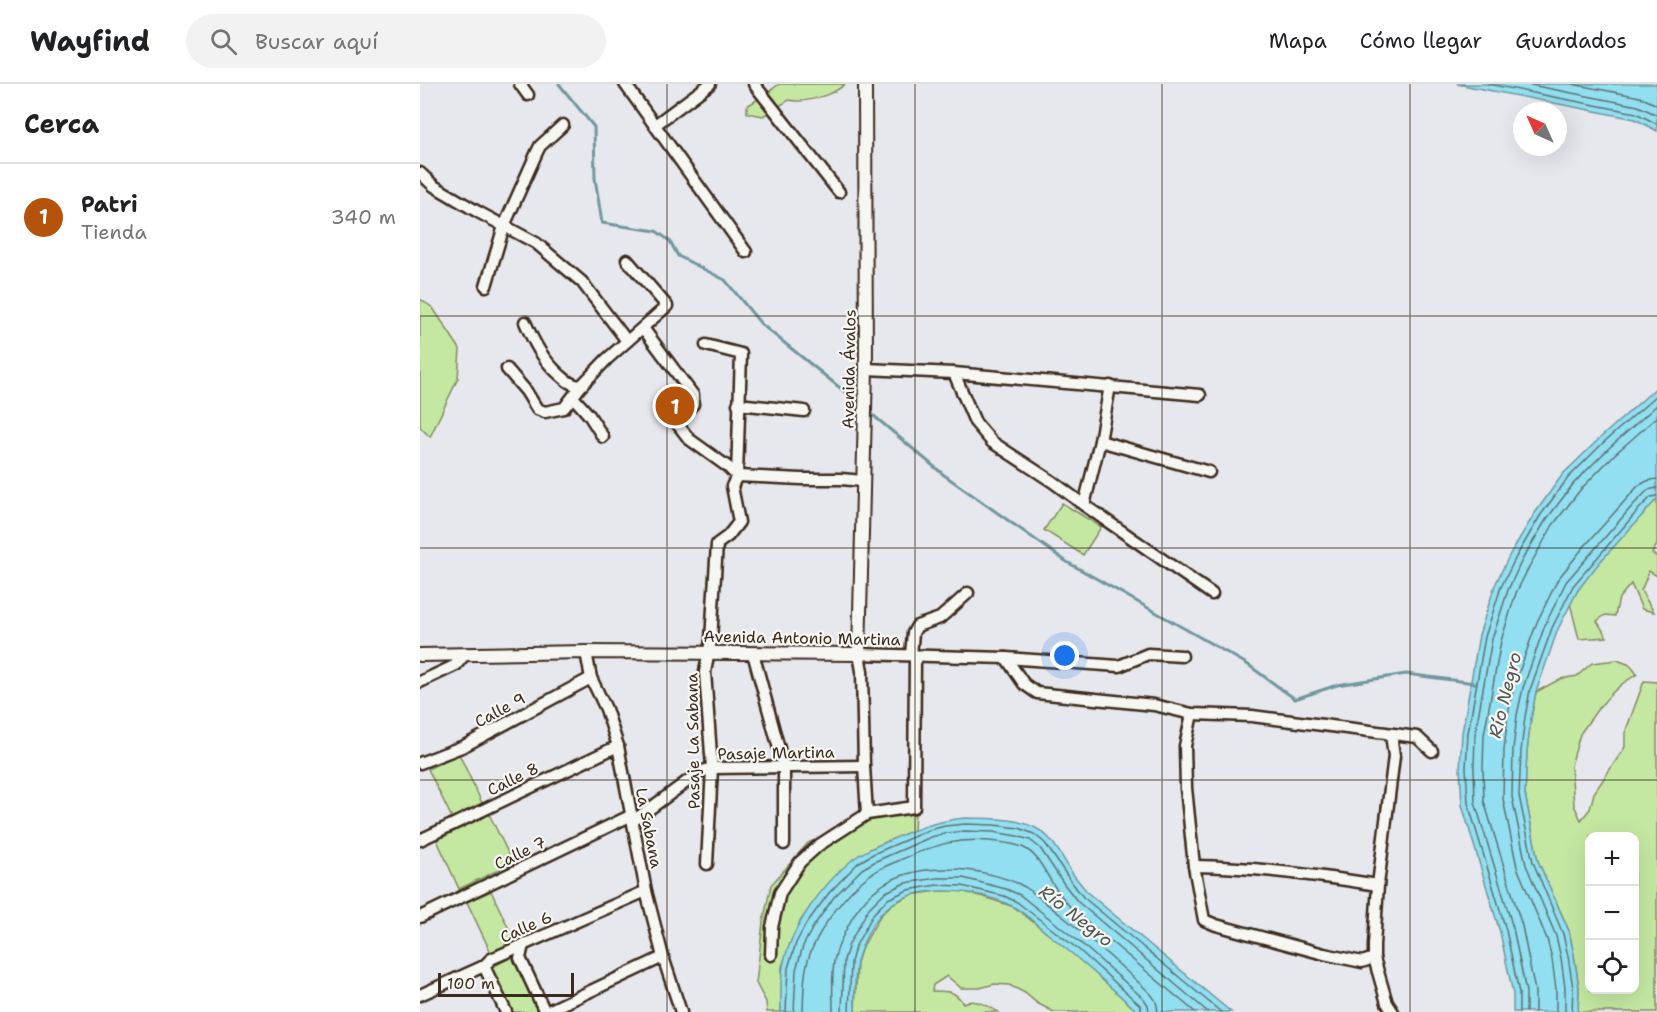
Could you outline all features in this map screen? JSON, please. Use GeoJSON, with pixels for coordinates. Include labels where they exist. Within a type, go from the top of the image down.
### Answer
{"type":"FeatureCollection","features":[{"type":"Feature","properties":{"kind":"street"},"geometry":{"type":"LineString","coordinates":[[520,84],[528,95]]}},
{"type":"Feature","properties":{"kind":"street"},"geometry":{"type":"LineString","coordinates":[[625,84],[746,252]]}},
{"type":"Feature","properties":{"kind":"street"},"geometry":{"type":"LineString","coordinates":[[655,125],[710,84]]}},
{"type":"Feature","properties":{"kind":"street"},"geometry":{"type":"LineString","coordinates":[[754,84],[839,192]]}},
{"type":"Feature","properties":{"kind":"street","name":"Avenida Ávalos"},"geometry":{"type":"LineString","coordinates":[[859,654],[866,369],[865,84]]}},
{"type":"Feature","properties":{"kind":"street"},"geometry":{"type":"LineString","coordinates":[[486,286],[504,226],[540,146],[563,125]]}},
{"type":"Feature","properties":{"kind":"street"},"geometry":{"type":"LineString","coordinates":[[420,173],[434,186],[536,243],[582,282],[627,341]]}},
{"type":"Feature","properties":{"kind":"street"},"geometry":{"type":"LineString","coordinates":[[507,369],[526,391],[537,410],[545,412],[564,408],[607,359],[667,306],[627,260]]}},
{"type":"Feature","properties":{"kind":"street"},"geometry":{"type":"LineString","coordinates":[[525,322],[548,364],[573,385],[581,386]]}},
{"type":"Feature","properties":{"kind":"street"},"geometry":{"type":"LineString","coordinates":[[643,328],[693,395],[693,404],[676,422],[689,439],[728,466],[737,476],[863,481]]}},
{"type":"Feature","properties":{"kind":"street"},"geometry":{"type":"LineString","coordinates":[[706,345],[741,354],[737,476]]}},
{"type":"Feature","properties":{"kind":"street"},"geometry":{"type":"LineString","coordinates":[[866,369],[954,373],[1200,395]]}},
{"type":"Feature","properties":{"kind":"street"},"geometry":{"type":"LineString","coordinates":[[954,373],[975,422],[992,442],[1212,594]]}},
{"type":"Feature","properties":{"kind":"street"},"geometry":{"type":"LineString","coordinates":[[1084,505],[1100,441],[1110,386]]}},
{"type":"Feature","properties":{"kind":"street"},"geometry":{"type":"LineString","coordinates":[[573,397],[589,415],[603,437]]}},
{"type":"Feature","properties":{"kind":"street"},"geometry":{"type":"LineString","coordinates":[[738,404],[804,411]]}},
{"type":"Feature","properties":{"kind":"street"},"geometry":{"type":"LineString","coordinates":[[1100,441],[1209,472]]}},
{"type":"Feature","properties":{"kind":"street","name":"Pasaje La Sabana"},"geometry":{"type":"LineString","coordinates":[[707,864],[712,768],[705,672],[711,640],[717,544],[728,536],[739,522],[732,486],[737,476]]}},
{"type":"Feature","properties":{"kind":"street"},"geometry":{"type":"LineString","coordinates":[[771,955],[772,927],[780,893],[800,862],[819,845],[867,814],[914,807],[913,633],[917,626],[940,618],[968,593]]}},
{"type":"Feature","properties":{"kind":"street","name":"Avenida Antonio Martina"},"geometry":{"type":"LineString","coordinates":[[420,655],[586,652],[859,654],[1006,658],[1119,666],[1148,654],[1182,656]]}},
{"type":"Feature","properties":{"kind":"street","name":"La Sabana"},"geometry":{"type":"LineString","coordinates":[[586,652],[591,678],[606,709],[618,746],[646,891],[663,957],[681,1012]]}},
{"type":"Feature","properties":{"kind":"street"},"geometry":{"type":"LineString","coordinates":[[753,653],[784,767],[784,844]]}},
{"type":"Feature","properties":{"kind":"street"},"geometry":{"type":"LineString","coordinates":[[420,682],[456,665],[465,654]]}},
{"type":"Feature","properties":{"kind":"street"},"geometry":{"type":"LineString","coordinates":[[859,654],[862,671],[867,814]]}},
{"type":"Feature","properties":{"kind":"street"},"geometry":{"type":"LineString","coordinates":[[1006,658],[1024,684],[1036,693],[1154,705],[1192,714],[1252,716],[1417,737],[1432,751]]}},
{"type":"Feature","properties":{"kind":"street","name":"Calle 9"},"geometry":{"type":"LineString","coordinates":[[420,763],[464,746],[591,678]]}},
{"type":"Feature","properties":{"kind":"street"},"geometry":{"type":"LineString","coordinates":[[1192,714],[1185,746],[1186,788],[1194,866],[1204,920],[1324,954],[1362,962],[1374,957]]}},
{"type":"Feature","properties":{"kind":"street"},"geometry":{"type":"LineString","coordinates":[[1391,734],[1394,756],[1378,885],[1374,957],[1387,1003],[1393,1012]]}},
{"type":"Feature","properties":{"kind":"street","name":"Calle 8"},"geometry":{"type":"LineString","coordinates":[[420,840],[618,746]]}},
{"type":"Feature","properties":{"kind":"street","name":"Pasaje Martina"},"geometry":{"type":"LineString","coordinates":[[633,818],[700,772],[712,768],[864,766]]}},
{"type":"Feature","properties":{"kind":"street","name":"Calle 7"},"geometry":{"type":"LineString","coordinates":[[420,917],[633,818]]}},
{"type":"Feature","properties":{"kind":"street"},"geometry":{"type":"LineString","coordinates":[[1194,866],[1230,866],[1304,873],[1378,885]]}},
{"type":"Feature","properties":{"kind":"street","name":"Calle 6"},"geometry":{"type":"LineString","coordinates":[[420,995],[484,966],[491,959],[646,891]]}},
{"type":"Feature","properties":{"kind":"street"},"geometry":{"type":"LineString","coordinates":[[523,945],[520,958],[546,1012],[663,957]]}},
{"type":"Feature","properties":{"kind":"street"},"geometry":{"type":"LineString","coordinates":[[484,966],[506,1012]]}},
{"type":"Feature","properties":{"kind":"green space"},"geometry":{"type":"Polygon","coordinates":[[[779,84],[845,84],[834,92],[818,98],[803,101],[789,100],[763,116],[747,113],[747,106],[779,84]]]}},
{"type":"Feature","properties":{"kind":"green space"},"geometry":{"type":"Polygon","coordinates":[[[420,299],[433,308],[460,349],[458,378],[430,437],[420,427],[420,299]]]}},
{"type":"Feature","properties":{"kind":"green space"},"geometry":{"type":"Polygon","coordinates":[[[1657,499],[1657,545],[1652,553],[1657,557],[1657,576],[1649,571],[1641,591],[1654,612],[1642,609],[1631,584],[1619,598],[1615,616],[1605,615],[1597,621],[1607,637],[1579,639],[1570,603],[1599,563],[1657,499]]]}},
{"type":"Feature","properties":{"kind":"green space"},"geometry":{"type":"Polygon","coordinates":[[[1062,503],[1101,527],[1083,555],[1044,530],[1062,503]]]}},
{"type":"Feature","properties":{"kind":"green space"},"geometry":{"type":"Polygon","coordinates":[[[1617,660],[1630,665],[1637,674],[1612,693],[1580,734],[1571,766],[1574,805],[1581,820],[1590,809],[1594,793],[1625,747],[1625,733],[1644,681],[1657,682],[1657,1012],[1578,1012],[1579,988],[1569,931],[1538,861],[1525,794],[1527,751],[1536,692],[1560,679],[1577,676],[1592,663],[1617,660]]]}},
{"type":"Feature","properties":{"kind":"green space"},"geometry":{"type":"Polygon","coordinates":[[[459,754],[483,805],[452,818],[428,769],[459,754]]]}},
{"type":"Feature","properties":{"kind":"green space"},"geometry":{"type":"Polygon","coordinates":[[[915,811],[914,830],[870,849],[854,859],[824,889],[801,920],[782,967],[781,1012],[767,1012],[766,1002],[756,983],[763,922],[771,885],[808,843],[854,824],[915,811]]]}},
{"type":"Feature","properties":{"kind":"green space"},"geometry":{"type":"Polygon","coordinates":[[[489,814],[513,863],[459,889],[437,840],[489,814]]]}},
{"type":"Feature","properties":{"kind":"green space"},"geometry":{"type":"Polygon","coordinates":[[[491,891],[516,944],[492,955],[467,902],[491,891]]]}},
{"type":"Feature","properties":{"kind":"green space"},"geometry":{"type":"Polygon","coordinates":[[[937,891],[960,891],[1014,907],[1075,955],[1138,1012],[1054,1012],[1009,985],[994,984],[980,988],[961,988],[947,976],[933,985],[932,991],[950,992],[963,1003],[976,1002],[998,1012],[855,1012],[857,963],[861,950],[880,916],[892,904],[911,895],[937,891]]]}},
{"type":"Feature","properties":{"kind":"green space"},"geometry":{"type":"Polygon","coordinates":[[[514,956],[539,1009],[533,1012],[511,1012],[490,968],[514,956]]]}},
{"type":"Feature","properties":{"kind":"water"},"geometry":{"type":"Polygon","coordinates":[[[1457,84],[1657,84],[1657,131],[1635,119],[1567,106],[1567,102],[1549,102],[1457,84]]]}},
{"type":"Feature","properties":{"kind":"water","name":"Río Negro"},"geometry":{"type":"Polygon","coordinates":[[[1657,387],[1657,499],[1599,563],[1578,590],[1558,629],[1536,692],[1531,718],[1525,794],[1538,861],[1569,931],[1579,988],[1578,1012],[1513,1012],[1513,994],[1500,932],[1462,805],[1460,768],[1462,733],[1479,635],[1495,585],[1510,554],[1535,513],[1563,474],[1657,387]]]}},
{"type":"Feature","properties":{"kind":"water","name":"Río Negro"},"geometry":{"type":"Polygon","coordinates":[[[965,818],[1010,820],[1041,831],[1053,842],[1088,893],[1231,1012],[1138,1012],[1031,919],[1012,906],[984,896],[935,891],[905,897],[886,909],[875,922],[862,946],[857,962],[855,1012],[781,1012],[781,977],[793,936],[819,894],[841,869],[860,854],[906,834],[944,821],[965,818]]]}},
{"type":"Feature","properties":{"kind":"waterway"},"geometry":{"type":"LineString","coordinates":[[559,84],[594,127],[595,178],[602,223],[656,231],[670,241],[678,256],[725,280],[761,324],[855,400]]}},
{"type":"Feature","properties":{"kind":"waterway"},"geometry":{"type":"LineString","coordinates":[[874,416],[944,475],[1067,562],[1247,664],[1295,699],[1337,685],[1406,674],[1475,683]]}},
{"type":"Feature","properties":{"kind":"place","name":"Patri"},"geometry":{"type":"Point","coordinates":[675,406]}}]}
